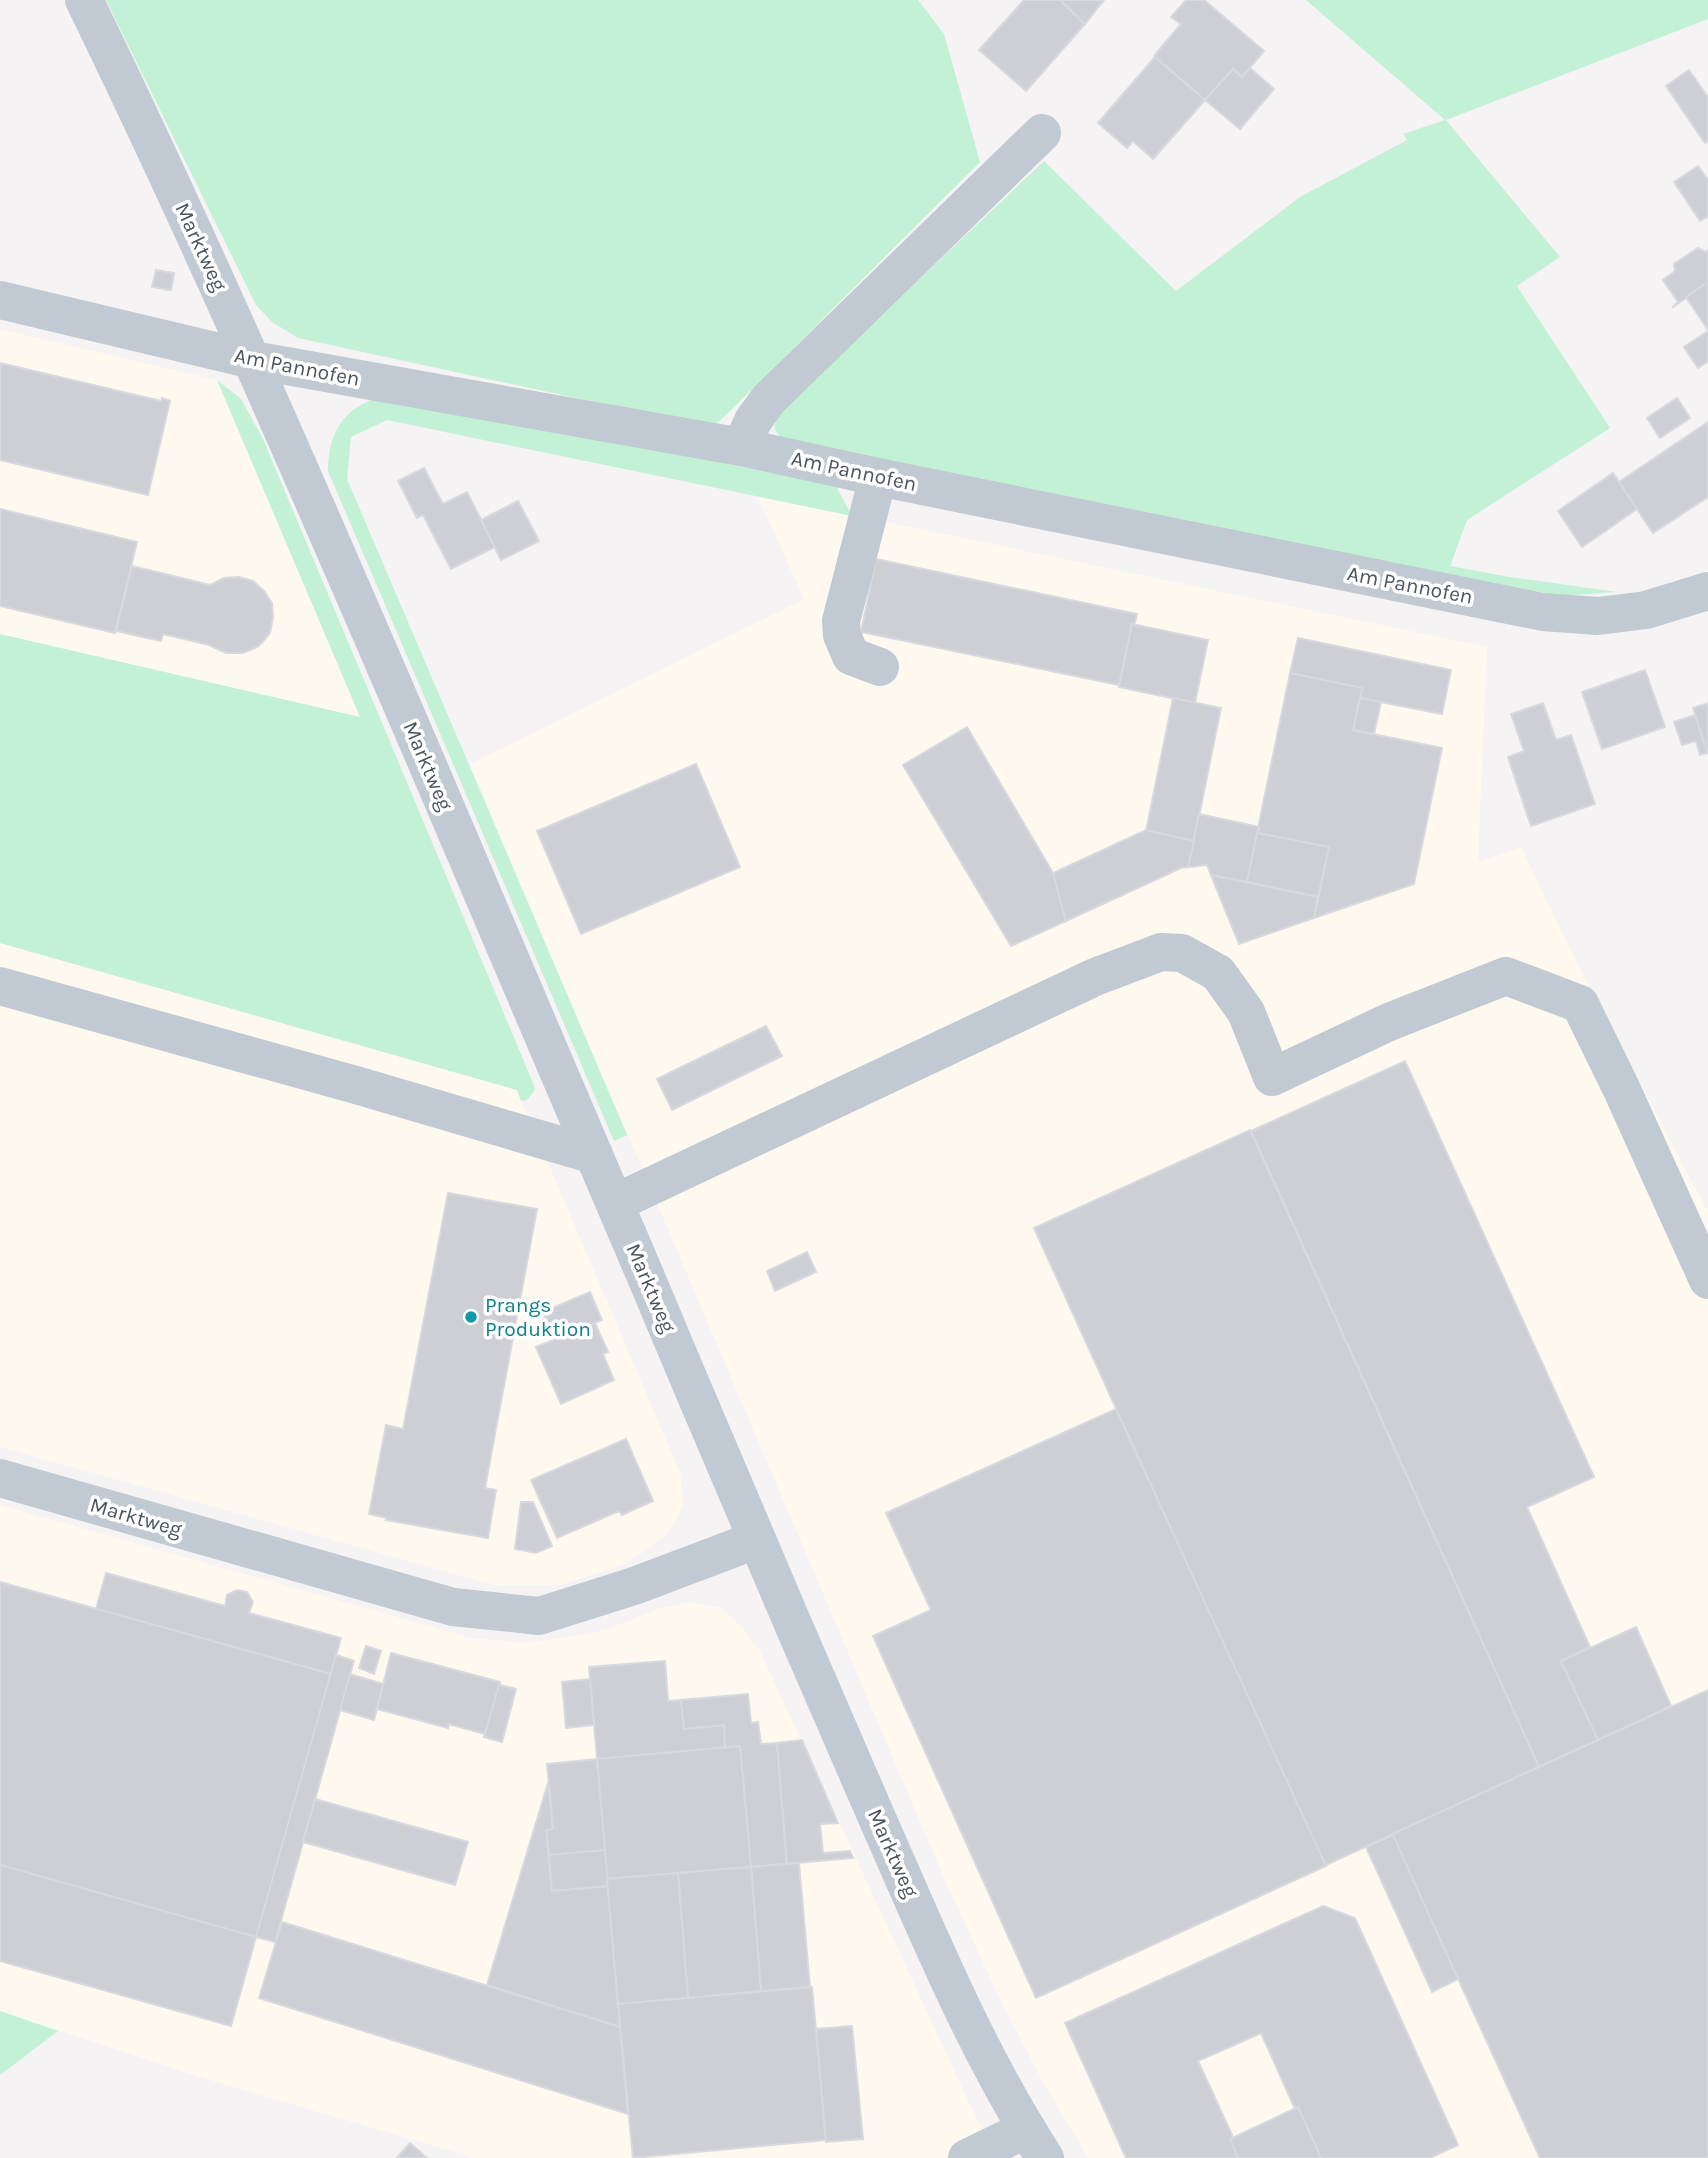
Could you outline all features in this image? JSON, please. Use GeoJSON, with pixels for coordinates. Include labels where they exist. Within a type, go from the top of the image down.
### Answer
{"type":"FeatureCollection","features":[{"type":"Feature","properties":{"kind":"street","name":"Marktweg"},"geometry":{"type":"LineString","coordinates":[[84,0],[153,141],[253,360],[615,1203],[756,1540],[967,2019],[1036,2144]]}},
{"type":"Feature","properties":{"kind":"street"},"geometry":{"type":"LineString","coordinates":[[741,447],[753,421],[768,400],[1042,133]]}},
{"type":"Feature","properties":{"kind":"street","name":"Am Pannofen"},"geometry":{"type":"LineString","coordinates":[[0,300],[253,360],[741,447],[1543,612],[1598,616],[1634,612],[1708,591]]}},
{"type":"Feature","properties":{"kind":"street"},"geometry":{"type":"LineString","coordinates":[[877,477],[841,621],[842,635],[851,656],[880,667]]}},
{"type":"Feature","properties":{"kind":"street"},"geometry":{"type":"LineString","coordinates":[[615,1203],[1096,977],[1161,952],[1182,953],[1218,973],[1246,1012],[1272,1077],[1389,1022],[1506,976],[1580,1004],[1708,1280]]}},
{"type":"Feature","properties":{"kind":"street"},"geometry":{"type":"LineString","coordinates":[[0,986],[356,1085],[594,1155]]}},
{"type":"Feature","properties":{"kind":"street","name":"Marktweg"},"geometry":{"type":"LineString","coordinates":[[0,1478],[453,1607],[539,1616],[634,1586],[756,1540]]}},
{"type":"Feature","properties":{"kind":"street"},"geometry":{"type":"LineString","coordinates":[[967,2158],[1036,2144]]}},
{"type":"Feature","properties":{"kind":"shaded area"},"geometry":{"type":"Polygon","coordinates":[[[0,329],[217,380],[361,718],[0,634],[0,329]]]}},
{"type":"Feature","properties":{"kind":"shaded area"},"geometry":{"type":"Polygon","coordinates":[[[757,495],[1487,647],[1478,862],[1521,847],[1579,967],[1708,1212],[1708,2158],[1088,2158],[1043,2082],[1002,2003],[947,1885],[470,764],[804,599],[757,495]]]}},
{"type":"Feature","properties":{"kind":"shaded area"},"geometry":{"type":"Polygon","coordinates":[[[0,943],[517,1090],[681,1475],[683,1506],[669,1532],[644,1552],[619,1566],[560,1585],[497,1586],[0,1447],[0,943]]]}},
{"type":"Feature","properties":{"kind":"shaded area"},"geometry":{"type":"Polygon","coordinates":[[[0,1505],[472,1638],[529,1643],[587,1634],[613,1627],[660,1608],[690,1602],[720,1607],[743,1628],[760,1651],[997,2158],[475,2158],[219,2083],[0,2011],[0,1505]]]}},
{"type":"Feature","properties":{"kind":"green space"},"geometry":{"type":"Polygon","coordinates":[[[106,0],[918,0],[944,34],[980,162],[726,415],[718,422],[706,426],[298,338],[272,322],[256,305],[106,0]]]}},
{"type":"Feature","properties":{"kind":"green space"},"geometry":{"type":"Polygon","coordinates":[[[1306,0],[1708,0],[1708,19],[1446,120],[1560,257],[1517,286],[1610,428],[1467,520],[1450,566],[1616,592],[1560,596],[790,443],[778,434],[775,430],[776,421],[788,404],[1044,161],[1176,291],[1300,197],[1407,140],[1403,134],[1445,120],[1306,0]]]}},
{"type":"Feature","properties":{"kind":"green space"},"geometry":{"type":"Polygon","coordinates":[[[217,380],[241,399],[263,439],[533,1083],[535,1090],[527,1100],[521,1101],[517,1090],[0,943],[0,634],[360,717],[217,380]]]}},
{"type":"Feature","properties":{"kind":"green space"},"geometry":{"type":"Polygon","coordinates":[[[391,395],[836,486],[852,516],[387,420],[351,437],[347,479],[627,1135],[614,1141],[328,471],[332,442],[343,420],[363,404],[391,395]]]}},
{"type":"Feature","properties":{"kind":"green space"},"geometry":{"type":"Polygon","coordinates":[[[0,2011],[58,2031],[0,2075],[0,2011]]]}},
{"type":"Feature","properties":{"kind":"building"},"geometry":{"type":"Polygon","coordinates":[[[1024,0],[1060,0],[1085,24],[1026,91],[979,50],[1024,0]]]}},
{"type":"Feature","properties":{"kind":"building"},"geometry":{"type":"Polygon","coordinates":[[[1060,0],[1104,0],[1085,24],[1060,0]]]}},
{"type":"Feature","properties":{"kind":"building"},"geometry":{"type":"Polygon","coordinates":[[[1186,0],[1204,0],[1264,51],[1242,77],[1233,69],[1205,100],[1154,56],[1181,24],[1171,17],[1186,0]]]}},
{"type":"Feature","properties":{"kind":"building"},"geometry":{"type":"Polygon","coordinates":[[[1155,57],[1205,100],[1153,159],[1133,141],[1127,148],[1098,123],[1155,57]]]}},
{"type":"Feature","properties":{"kind":"building"},"geometry":{"type":"Polygon","coordinates":[[[1250,68],[1274,89],[1240,129],[1205,100],[1233,69],[1242,77],[1250,68]]]}},
{"type":"Feature","properties":{"kind":"building"},"geometry":{"type":"Polygon","coordinates":[[[1689,70],[1708,97],[1708,141],[1705,143],[1666,86],[1689,70]]]}},
{"type":"Feature","properties":{"kind":"building"},"geometry":{"type":"Polygon","coordinates":[[[1698,166],[1708,180],[1708,216],[1700,221],[1674,182],[1698,166]]]}},
{"type":"Feature","properties":{"kind":"building"},"geometry":{"type":"Polygon","coordinates":[[[1698,248],[1706,252],[1708,250],[1708,282],[1672,308],[1678,302],[1663,280],[1675,271],[1674,264],[1698,248]]]}},
{"type":"Feature","properties":{"kind":"building"},"geometry":{"type":"Polygon","coordinates":[[[156,270],[174,273],[171,290],[152,287],[156,270]]]}},
{"type":"Feature","properties":{"kind":"building"},"geometry":{"type":"Polygon","coordinates":[[[1708,282],[1708,330],[1686,297],[1708,282]]]}},
{"type":"Feature","properties":{"kind":"building"},"geometry":{"type":"Polygon","coordinates":[[[1708,331],[1708,361],[1698,368],[1684,347],[1708,331]]]}},
{"type":"Feature","properties":{"kind":"building"},"geometry":{"type":"Polygon","coordinates":[[[0,363],[170,401],[148,495],[0,460],[0,363]]]}},
{"type":"Feature","properties":{"kind":"building"},"geometry":{"type":"Polygon","coordinates":[[[1677,398],[1690,418],[1660,438],[1647,418],[1677,398]]]}},
{"type":"Feature","properties":{"kind":"building"},"geometry":{"type":"Polygon","coordinates":[[[1708,422],[1708,497],[1653,533],[1619,482],[1708,422]]]}},
{"type":"Feature","properties":{"kind":"building"},"geometry":{"type":"Polygon","coordinates":[[[424,468],[443,504],[467,492],[495,547],[451,569],[423,515],[417,518],[398,481],[424,468]]]}},
{"type":"Feature","properties":{"kind":"building"},"geometry":{"type":"Polygon","coordinates":[[[1613,473],[1637,509],[1582,547],[1558,511],[1613,473]]]}},
{"type":"Feature","properties":{"kind":"building"},"geometry":{"type":"Polygon","coordinates":[[[518,501],[539,541],[501,560],[481,520],[518,501]]]}},
{"type":"Feature","properties":{"kind":"building"},"geometry":{"type":"Polygon","coordinates":[[[0,509],[137,542],[115,633],[0,606],[0,509]]]}},
{"type":"Feature","properties":{"kind":"building"},"geometry":{"type":"Polygon","coordinates":[[[876,559],[1137,614],[1134,626],[1132,624],[1119,685],[861,632],[876,559]]]}},
{"type":"Feature","properties":{"kind":"building"},"geometry":{"type":"Polygon","coordinates":[[[132,566],[210,585],[224,578],[239,577],[253,581],[272,603],[270,633],[259,646],[243,653],[226,653],[209,645],[163,634],[161,641],[116,631],[132,566]]]}},
{"type":"Feature","properties":{"kind":"building"},"geometry":{"type":"Polygon","coordinates":[[[1132,624],[1208,640],[1195,703],[1119,687],[1132,624]]]}},
{"type":"Feature","properties":{"kind":"building"},"geometry":{"type":"Polygon","coordinates":[[[1298,638],[1451,670],[1442,714],[1360,698],[1362,688],[1290,673],[1298,638]]]}},
{"type":"Feature","properties":{"kind":"building"},"geometry":{"type":"Polygon","coordinates":[[[1645,670],[1665,727],[1602,749],[1582,692],[1645,670]]]}},
{"type":"Feature","properties":{"kind":"building"},"geometry":{"type":"Polygon","coordinates":[[[1290,673],[1362,688],[1353,730],[1442,748],[1414,884],[1314,918],[1329,847],[1257,833],[1290,673]]]}},
{"type":"Feature","properties":{"kind":"building"},"geometry":{"type":"Polygon","coordinates":[[[1173,698],[1221,708],[1194,841],[1146,831],[1173,698]]]}},
{"type":"Feature","properties":{"kind":"building"},"geometry":{"type":"Polygon","coordinates":[[[1360,698],[1381,702],[1374,734],[1353,730],[1360,698]]]}},
{"type":"Feature","properties":{"kind":"building"},"geometry":{"type":"Polygon","coordinates":[[[1543,703],[1556,740],[1571,735],[1595,804],[1531,826],[1508,757],[1524,751],[1511,714],[1543,703]]]}},
{"type":"Feature","properties":{"kind":"building"},"geometry":{"type":"Polygon","coordinates":[[[1708,703],[1708,753],[1707,753],[1693,708],[1708,703]]]}},
{"type":"Feature","properties":{"kind":"building"},"geometry":{"type":"Polygon","coordinates":[[[1695,715],[1707,753],[1700,755],[1696,741],[1682,745],[1674,722],[1695,715]]]}},
{"type":"Feature","properties":{"kind":"building"},"geometry":{"type":"Polygon","coordinates":[[[967,727],[1053,873],[1066,921],[1011,946],[903,765],[967,727]]]}},
{"type":"Feature","properties":{"kind":"building"},"geometry":{"type":"Polygon","coordinates":[[[696,764],[740,867],[581,934],[537,831],[696,764]]]}},
{"type":"Feature","properties":{"kind":"building"},"geometry":{"type":"Polygon","coordinates":[[[1199,814],[1259,827],[1247,882],[1211,875],[1207,865],[1188,867],[1199,814]]]}},
{"type":"Feature","properties":{"kind":"building"},"geometry":{"type":"Polygon","coordinates":[[[1146,830],[1194,841],[1188,867],[1066,921],[1053,873],[1146,830]]]}},
{"type":"Feature","properties":{"kind":"building"},"geometry":{"type":"Polygon","coordinates":[[[1257,833],[1329,847],[1318,897],[1247,882],[1257,833]]]}},
{"type":"Feature","properties":{"kind":"building"},"geometry":{"type":"Polygon","coordinates":[[[1211,875],[1318,897],[1314,918],[1239,944],[1211,875]]]}},
{"type":"Feature","properties":{"kind":"building"},"geometry":{"type":"Polygon","coordinates":[[[766,1026],[782,1056],[672,1110],[657,1079],[766,1026]]]}},
{"type":"Feature","properties":{"kind":"building"},"geometry":{"type":"Polygon","coordinates":[[[1405,1061],[1594,1477],[1527,1507],[1590,1647],[1561,1661],[1598,1740],[1539,1767],[1251,1131],[1405,1061]]]}},
{"type":"Feature","properties":{"kind":"building"},"geometry":{"type":"Polygon","coordinates":[[[1250,1130],[1539,1767],[1324,1866],[1034,1228],[1250,1130]]]}},
{"type":"Feature","properties":{"kind":"building","name":"Prangs Produktion"},"geometry":{"type":"Polygon","coordinates":[[[448,1193],[537,1209],[485,1488],[496,1490],[488,1538],[386,1520],[387,1518],[369,1514],[386,1425],[403,1429],[448,1193]]]}},
{"type":"Feature","properties":{"kind":"building"},"geometry":{"type":"Polygon","coordinates":[[[807,1252],[816,1272],[775,1291],[767,1271],[807,1252]]]}},
{"type":"Feature","properties":{"kind":"building"},"geometry":{"type":"Polygon","coordinates":[[[590,1292],[602,1320],[555,1340],[543,1312],[590,1292]]]}},
{"type":"Feature","properties":{"kind":"building"},"geometry":{"type":"Polygon","coordinates":[[[595,1323],[608,1352],[603,1354],[614,1380],[561,1404],[536,1347],[595,1323]]]}},
{"type":"Feature","properties":{"kind":"building"},"geometry":{"type":"Polygon","coordinates":[[[1116,1409],[1326,1866],[1036,1998],[873,1636],[931,1610],[886,1513],[1116,1409]]]}},
{"type":"Feature","properties":{"kind":"building"},"geometry":{"type":"Polygon","coordinates":[[[626,1439],[653,1501],[622,1515],[619,1511],[557,1538],[531,1480],[626,1439]]]}},
{"type":"Feature","properties":{"kind":"building"},"geometry":{"type":"Polygon","coordinates":[[[521,1502],[533,1502],[552,1546],[536,1553],[515,1549],[521,1502]]]}},
{"type":"Feature","properties":{"kind":"building"},"geometry":{"type":"Polygon","coordinates":[[[106,1573],[225,1606],[227,1595],[237,1590],[247,1592],[253,1602],[249,1613],[341,1638],[331,1674],[96,1609],[106,1573]]]}},
{"type":"Feature","properties":{"kind":"building"},"geometry":{"type":"Polygon","coordinates":[[[0,1582],[331,1674],[256,1937],[0,1865],[0,1582]]]}},
{"type":"Feature","properties":{"kind":"building"},"geometry":{"type":"Polygon","coordinates":[[[1636,1627],[1671,1706],[1598,1740],[1561,1661],[1636,1627]]]}},
{"type":"Feature","properties":{"kind":"building"},"geometry":{"type":"Polygon","coordinates":[[[366,1646],[381,1651],[374,1674],[359,1668],[366,1646]]]}},
{"type":"Feature","properties":{"kind":"building"},"geometry":{"type":"Polygon","coordinates":[[[391,1653],[500,1682],[485,1734],[449,1724],[448,1728],[377,1709],[391,1653]]]}},
{"type":"Feature","properties":{"kind":"building"},"geometry":{"type":"Polygon","coordinates":[[[336,1655],[354,1661],[275,1942],[256,1937],[336,1655]]]}},
{"type":"Feature","properties":{"kind":"building"},"geometry":{"type":"Polygon","coordinates":[[[665,1661],[668,1701],[681,1700],[684,1729],[724,1725],[725,1748],[597,1759],[589,1667],[665,1661]]]}},
{"type":"Feature","properties":{"kind":"building"},"geometry":{"type":"Polygon","coordinates":[[[350,1674],[383,1684],[374,1720],[340,1710],[350,1674]]]}},
{"type":"Feature","properties":{"kind":"building"},"geometry":{"type":"Polygon","coordinates":[[[590,1679],[594,1725],[566,1728],[562,1682],[590,1679]]]}},
{"type":"Feature","properties":{"kind":"building"},"geometry":{"type":"Polygon","coordinates":[[[499,1685],[516,1689],[502,1742],[484,1737],[499,1685]]]}},
{"type":"Feature","properties":{"kind":"building"},"geometry":{"type":"Polygon","coordinates":[[[1708,1690],[1708,2158],[1540,2158],[1392,1834],[1708,1690]]]}},
{"type":"Feature","properties":{"kind":"building"},"geometry":{"type":"Polygon","coordinates":[[[748,1694],[751,1723],[758,1722],[761,1744],[777,1743],[787,1864],[751,1867],[740,1746],[725,1748],[724,1725],[684,1729],[681,1700],[748,1694]]]}},
{"type":"Feature","properties":{"kind":"building"},"geometry":{"type":"Polygon","coordinates":[[[802,1740],[838,1823],[820,1824],[823,1853],[850,1851],[853,1858],[787,1864],[777,1743],[802,1740]]]}},
{"type":"Feature","properties":{"kind":"building"},"geometry":{"type":"Polygon","coordinates":[[[740,1746],[751,1867],[607,1879],[597,1759],[740,1746]]]}},
{"type":"Feature","properties":{"kind":"building"},"geometry":{"type":"Polygon","coordinates":[[[597,1759],[605,1850],[549,1855],[546,1830],[553,1829],[547,1764],[597,1759]]]}},
{"type":"Feature","properties":{"kind":"building"},"geometry":{"type":"Polygon","coordinates":[[[548,1783],[553,1829],[546,1830],[552,1891],[608,1886],[620,2027],[487,1985],[548,1783]]]}},
{"type":"Feature","properties":{"kind":"building"},"geometry":{"type":"Polygon","coordinates":[[[315,1799],[468,1842],[455,1885],[303,1842],[315,1799]]]}},
{"type":"Feature","properties":{"kind":"building"},"geometry":{"type":"Polygon","coordinates":[[[1393,1835],[1458,1979],[1432,1992],[1366,1847],[1393,1835]]]}},
{"type":"Feature","properties":{"kind":"building"},"geometry":{"type":"Polygon","coordinates":[[[605,1850],[608,1886],[552,1891],[549,1855],[605,1850]]]}},
{"type":"Feature","properties":{"kind":"building"},"geometry":{"type":"Polygon","coordinates":[[[799,1863],[810,1987],[761,1991],[751,1867],[799,1863]]]}},
{"type":"Feature","properties":{"kind":"building"},"geometry":{"type":"Polygon","coordinates":[[[0,1865],[256,1937],[231,2026],[0,1961],[0,1865]]]}},
{"type":"Feature","properties":{"kind":"building"},"geometry":{"type":"Polygon","coordinates":[[[751,1867],[761,1991],[688,1998],[678,1873],[751,1867]]]}},
{"type":"Feature","properties":{"kind":"building"},"geometry":{"type":"Polygon","coordinates":[[[678,1873],[688,1998],[618,2004],[607,1879],[678,1873]]]}},
{"type":"Feature","properties":{"kind":"building"},"geometry":{"type":"Polygon","coordinates":[[[1323,1906],[1355,1918],[1458,2145],[1430,2158],[1321,2158],[1298,2107],[1295,2109],[1261,2033],[1198,2061],[1233,2137],[1230,2139],[1238,2158],[1126,2158],[1065,2023],[1323,1906]]]}},
{"type":"Feature","properties":{"kind":"building"},"geometry":{"type":"Polygon","coordinates":[[[282,1922],[620,2027],[628,2114],[259,1998],[282,1922]]]}},
{"type":"Feature","properties":{"kind":"building"},"geometry":{"type":"Polygon","coordinates":[[[812,1987],[826,2140],[633,2158],[618,2004],[812,1987]]]}},
{"type":"Feature","properties":{"kind":"building"},"geometry":{"type":"Polygon","coordinates":[[[852,2026],[863,2139],[826,2142],[816,2029],[852,2026]]]}},
{"type":"Feature","properties":{"kind":"building"},"geometry":{"type":"Polygon","coordinates":[[[1298,2107],[1321,2158],[1238,2158],[1230,2139],[1298,2107]]]}},
{"type":"Feature","properties":{"kind":"building"},"geometry":{"type":"Polygon","coordinates":[[[410,2143],[427,2158],[397,2158],[410,2143]]]}},
{"type":"Feature","properties":{"kind":"place","name":"Prangs Produktion"},"geometry":{"type":"Point","coordinates":[471,1317]}}]}
